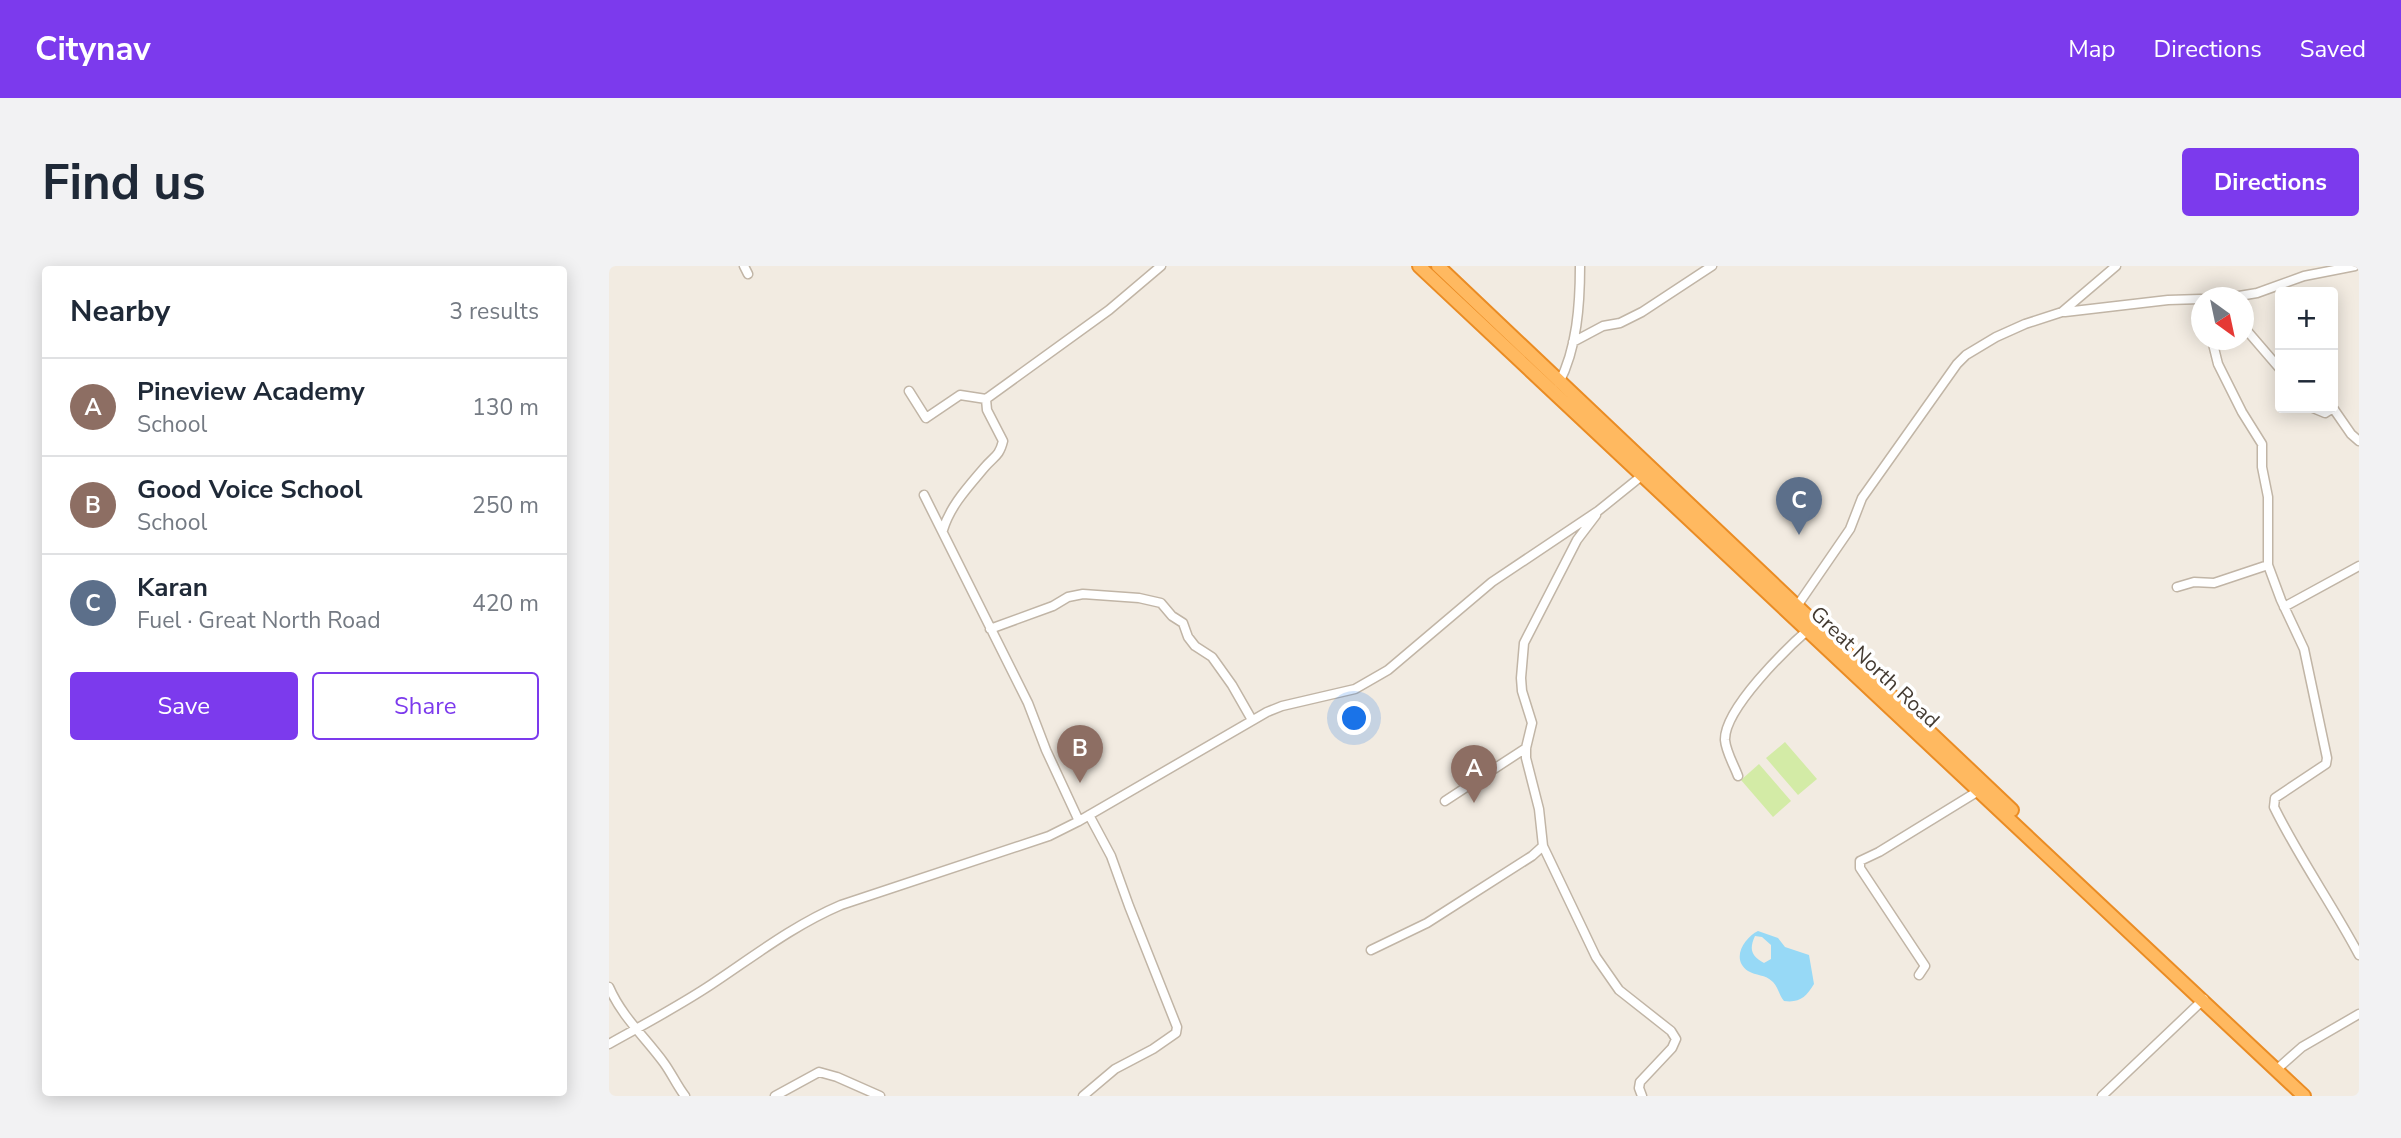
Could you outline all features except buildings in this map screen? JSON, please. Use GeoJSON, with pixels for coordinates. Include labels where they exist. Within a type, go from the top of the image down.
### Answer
{"type":"FeatureCollection","features":[{"type":"Feature","properties":{"kind":"highway","name":"Great North Road"},"geometry":{"type":"LineString","coordinates":[[1419,266],[1556,387],[2204,999],[2279,1068],[2314,1096]]}},
{"type":"Feature","properties":{"kind":"highway","name":"Great North Road"},"geometry":{"type":"LineString","coordinates":[[1437,266],[1556,387]]}},
{"type":"Feature","properties":{"kind":"highway","name":"Great North Road"},"geometry":{"type":"LineString","coordinates":[[2279,1068],[2304,1096]]}},
{"type":"Feature","properties":{"kind":"street"},"geometry":{"type":"LineString","coordinates":[[909,391],[926,418],[960,396],[986,399],[1100,317],[1161,266]]}},
{"type":"Feature","properties":{"kind":"street"},"geometry":{"type":"LineString","coordinates":[[1556,387],[1567,366],[1573,342],[1580,266]]}},
{"type":"Feature","properties":{"kind":"street"},"geometry":{"type":"LineString","coordinates":[[1573,342],[1603,326],[1620,323],[1642,312],[1712,266]]}},
{"type":"Feature","properties":{"kind":"street"},"geometry":{"type":"LineString","coordinates":[[2062,312],[2116,266]]}},
{"type":"Feature","properties":{"kind":"street"},"geometry":{"type":"LineString","coordinates":[[2254,294],[2304,276],[2355,266]]}},
{"type":"Feature","properties":{"kind":"street"},"geometry":{"type":"LineString","coordinates":[[1794,611],[1850,529],[1862,498],[1966,355],[2025,324],[2062,312],[2191,299]]}},
{"type":"Feature","properties":{"kind":"street"},"geometry":{"type":"LineString","coordinates":[[2254,339],[2275,363]]}},
{"type":"Feature","properties":{"kind":"street"},"geometry":{"type":"LineString","coordinates":[[2214,350],[2218,364],[2242,412],[2262,444],[2262,467],[2268,498],[2268,565],[2307,658],[2327,760],[2326,764],[2275,798],[2274,807],[2305,866],[2359,955]]}},
{"type":"Feature","properties":{"kind":"street"},"geometry":{"type":"LineString","coordinates":[[943,530],[957,499],[985,465],[1000,454],[1003,441],[987,410],[986,399]]}},
{"type":"Feature","properties":{"kind":"street"},"geometry":{"type":"LineString","coordinates":[[2336,413],[2351,434],[2359,440]]}},
{"type":"Feature","properties":{"kind":"street"},"geometry":{"type":"LineString","coordinates":[[609,1044],[710,985],[820,914],[1049,836],[1252,720],[1282,706],[1339,694],[1368,682],[1388,670],[1492,582],[1598,511],[1646,472]]}},
{"type":"Feature","properties":{"kind":"street"},"geometry":{"type":"LineString","coordinates":[[924,495],[1028,703],[1046,750],[1079,821]]}},
{"type":"Feature","properties":{"kind":"street"},"geometry":{"type":"LineString","coordinates":[[1598,511],[1577,540],[1524,643],[1521,663],[1522,691],[1532,723],[1526,748],[1528,768],[1539,810],[1543,846],[1596,957],[1619,990],[1671,1031],[1676,1039],[1672,1048],[1640,1082],[1642,1096]]}},
{"type":"Feature","properties":{"kind":"street"},"geometry":{"type":"LineString","coordinates":[[2177,587],[2194,582],[2214,583],[2268,565]]}},
{"type":"Feature","properties":{"kind":"street"},"geometry":{"type":"LineString","coordinates":[[2284,607],[2359,566]]}},
{"type":"Feature","properties":{"kind":"street"},"geometry":{"type":"LineString","coordinates":[[990,629],[1053,606],[1068,597],[1083,594],[1139,598],[1161,603],[1172,616],[1183,623],[1195,646],[1212,657],[1252,720]]}},
{"type":"Feature","properties":{"kind":"street"},"geometry":{"type":"LineString","coordinates":[[1738,776],[1725,743],[1729,725],[1753,685],[1811,627]]}},
{"type":"Feature","properties":{"kind":"street"},"geometry":{"type":"LineString","coordinates":[[1445,801],[1526,748]]}},
{"type":"Feature","properties":{"kind":"street"},"geometry":{"type":"LineString","coordinates":[[1919,975],[1924,966],[1860,867],[1860,862],[1983,788]]}},
{"type":"Feature","properties":{"kind":"street"},"geometry":{"type":"LineString","coordinates":[[1083,1096],[1115,1069],[1176,1034],[1177,1027],[1111,856],[1089,815]]}},
{"type":"Feature","properties":{"kind":"street"},"geometry":{"type":"LineString","coordinates":[[1371,950],[1427,923],[1532,856],[1543,846]]}},
{"type":"Feature","properties":{"kind":"street"},"geometry":{"type":"LineString","coordinates":[[609,987],[618,1007],[632,1026],[637,1028],[685,1096]]}},
{"type":"Feature","properties":{"kind":"street"},"geometry":{"type":"LineString","coordinates":[[2102,1096],[2204,999]]}},
{"type":"Feature","properties":{"kind":"street"},"geometry":{"type":"LineString","coordinates":[[2279,1068],[2302,1047],[2359,1014]]}},
{"type":"Feature","properties":{"kind":"street"},"geometry":{"type":"LineString","coordinates":[[775,1096],[819,1072],[880,1096]]}},
{"type":"Feature","properties":{"kind":"green space"},"geometry":{"type":"Polygon","coordinates":[[[1785,742],[1817,779],[1798,795],[1766,758],[1785,742]]]}},
{"type":"Feature","properties":{"kind":"green space"},"geometry":{"type":"Polygon","coordinates":[[[1759,764],[1791,801],[1773,817],[1741,780],[1759,764]]]}},
{"type":"Feature","properties":{"kind":"water"},"geometry":{"type":"Polygon","coordinates":[[[1758,931],[1778,938],[1785,947],[1809,955],[1814,984],[1805,996],[1794,1001],[1784,1001],[1773,982],[1743,966],[1740,961],[1741,949],[1758,931]],[[1755,936],[1752,948],[1756,958],[1764,963],[1771,959],[1771,945],[1762,937],[1755,936]]]}},
{"type":"Feature","properties":{"kind":"place","name":"Karan"},"geometry":{"type":"Point","coordinates":[1799,535]}},
{"type":"Feature","properties":{"kind":"place","name":"Good Voice School"},"geometry":{"type":"Point","coordinates":[1080,783]}},
{"type":"Feature","properties":{"kind":"place","name":"Pineview Academy"},"geometry":{"type":"Point","coordinates":[1474,803]}}]}
